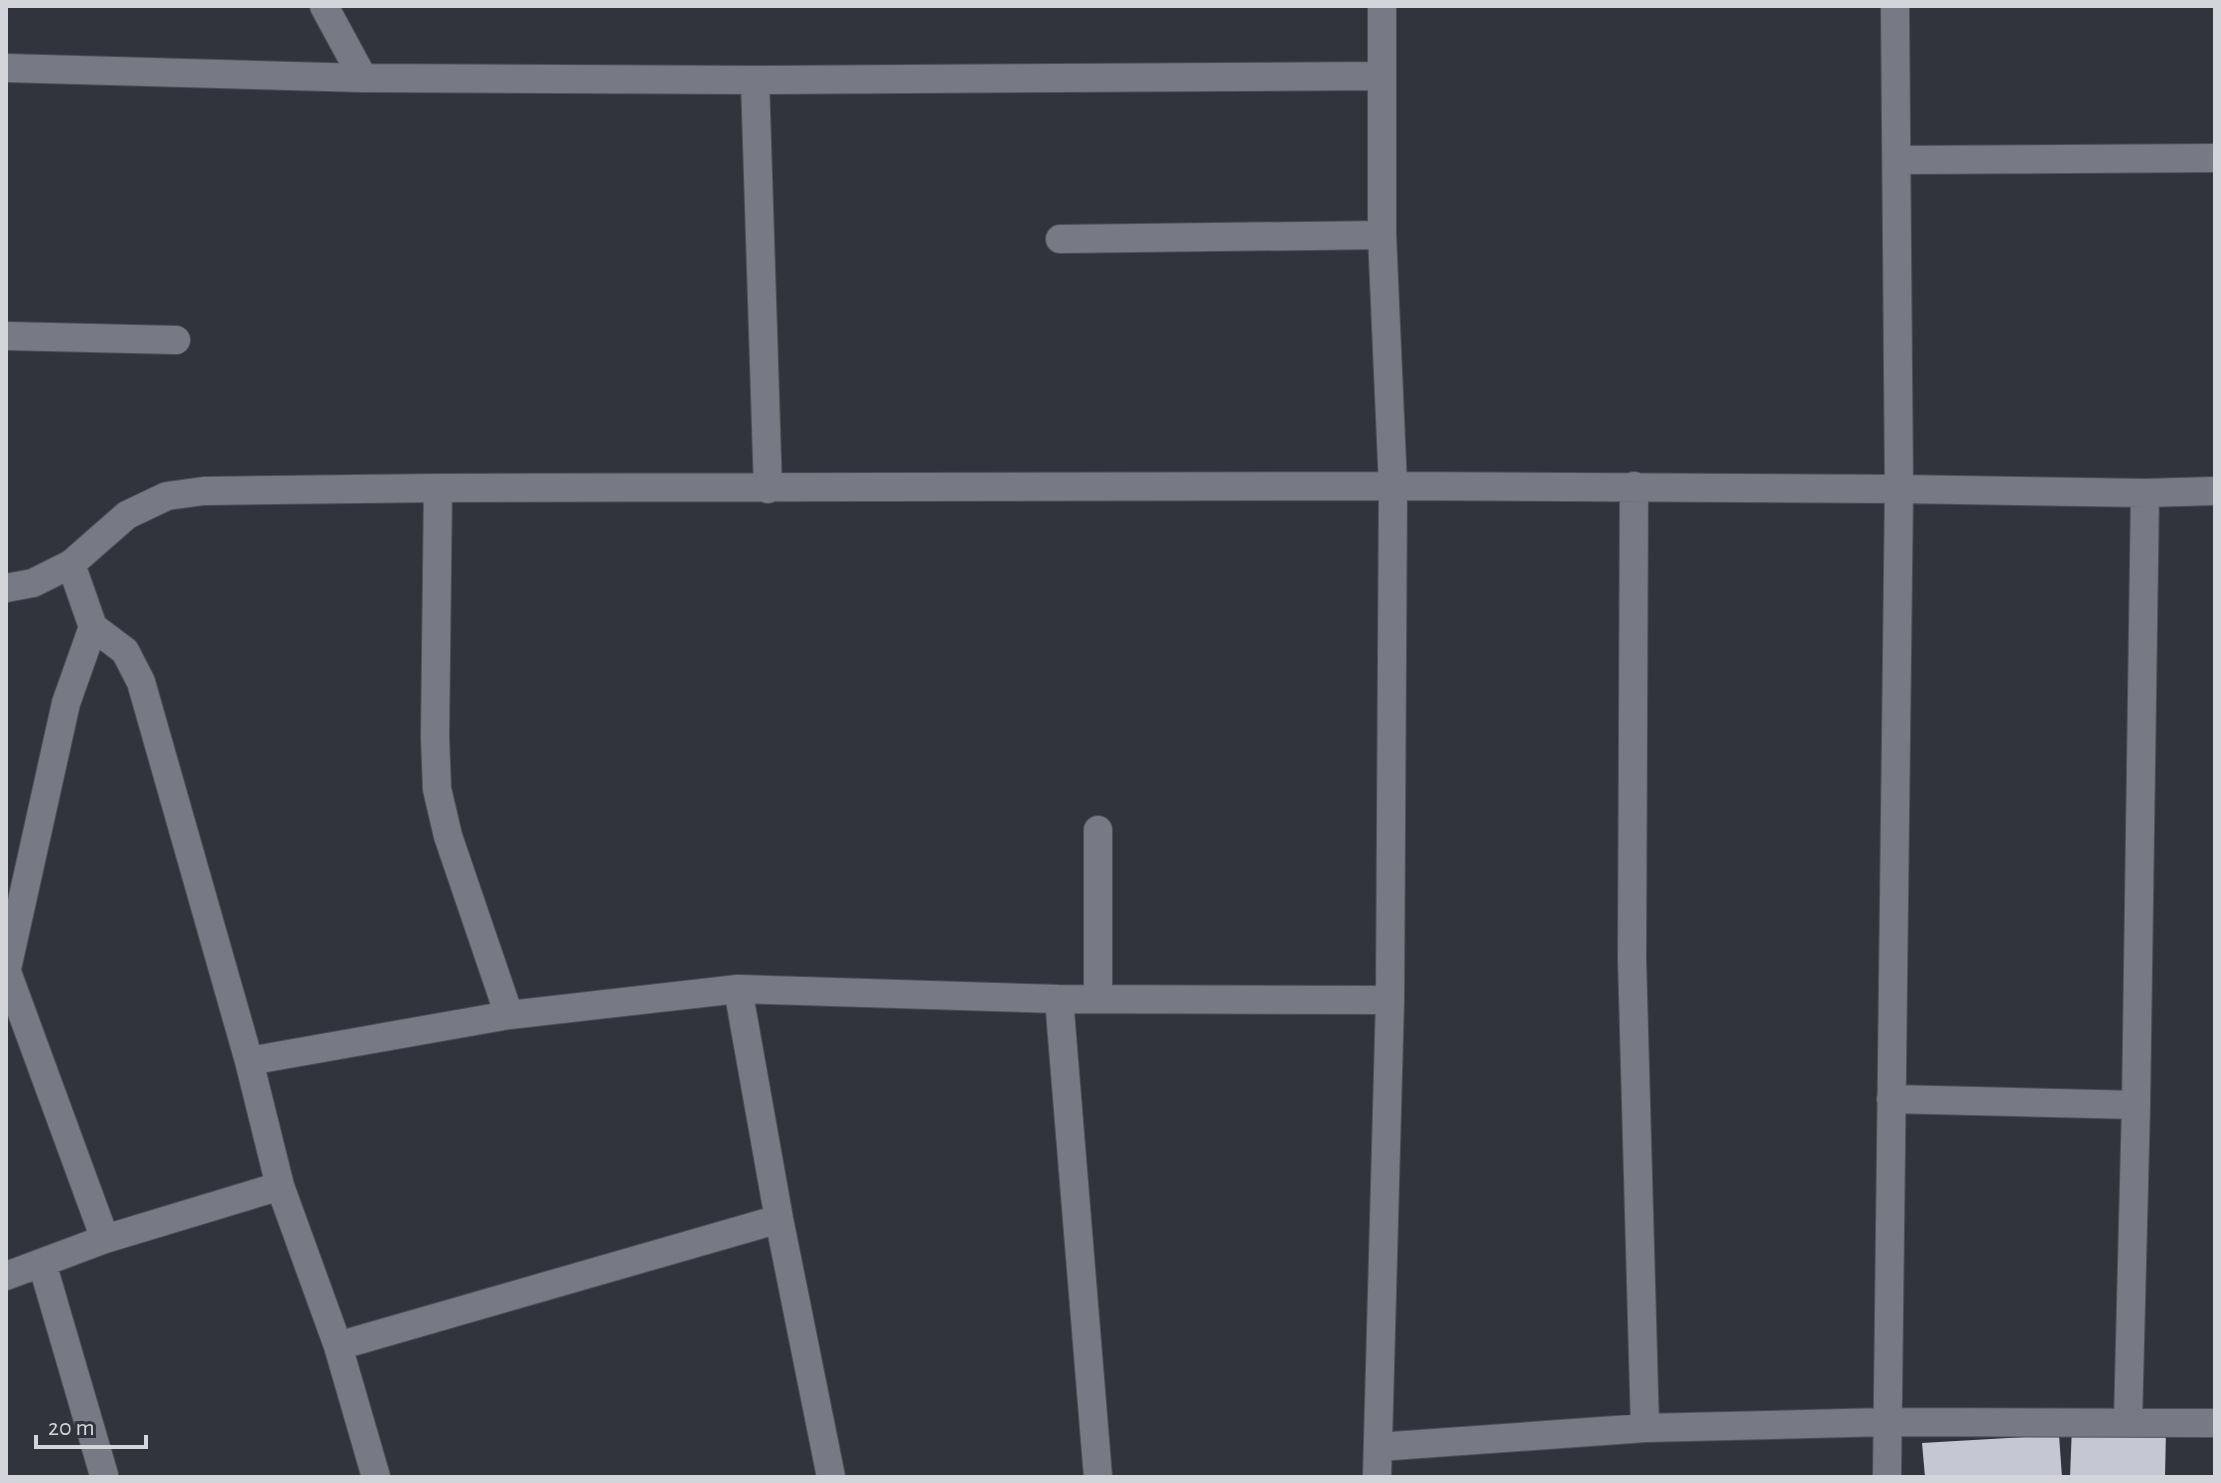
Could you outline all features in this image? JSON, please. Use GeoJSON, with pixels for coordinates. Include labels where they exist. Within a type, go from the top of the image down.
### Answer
{"type":"FeatureCollection","features":[{"type":"Feature","properties":{"kind":"street"},"geometry":{"type":"LineString","coordinates":[[324,6],[363,78]]}},
{"type":"Feature","properties":{"kind":"street"},"geometry":{"type":"LineString","coordinates":[[1377,1477],[1390,1000],[1393,486],[1382,235],[1382,6]]}},
{"type":"Feature","properties":{"kind":"street"},"geometry":{"type":"LineString","coordinates":[[1887,1477],[1899,489],[1895,6]]}},
{"type":"Feature","properties":{"kind":"street"},"geometry":{"type":"LineString","coordinates":[[6,68],[363,78],[755,80],[1381,76]]}},
{"type":"Feature","properties":{"kind":"street"},"geometry":{"type":"LineString","coordinates":[[755,80],[768,489]]}},
{"type":"Feature","properties":{"kind":"street"},"geometry":{"type":"LineString","coordinates":[[1897,160],[2215,158]]}},
{"type":"Feature","properties":{"kind":"street"},"geometry":{"type":"LineString","coordinates":[[1060,239],[1382,235]]}},
{"type":"Feature","properties":{"kind":"street"},"geometry":{"type":"LineString","coordinates":[[6,336],[176,340]]}},
{"type":"Feature","properties":{"kind":"street"},"geometry":{"type":"LineString","coordinates":[[6,588],[33,583],[71,564],[127,515],[167,496],[204,491],[1393,486],[2145,493],[2215,491]]}},
{"type":"Feature","properties":{"kind":"street"},"geometry":{"type":"LineString","coordinates":[[1634,486],[1632,959],[1645,1428]]}},
{"type":"Feature","properties":{"kind":"street"},"geometry":{"type":"LineString","coordinates":[[438,488],[437,789],[448,836],[509,1015]]}},
{"type":"Feature","properties":{"kind":"street"},"geometry":{"type":"LineString","coordinates":[[2128,1421],[2145,493]]}},
{"type":"Feature","properties":{"kind":"street"},"geometry":{"type":"LineString","coordinates":[[71,564],[93,627],[125,651],[141,682],[249,1061],[280,1186],[338,1346],[376,1477]]}},
{"type":"Feature","properties":{"kind":"street"},"geometry":{"type":"LineString","coordinates":[[93,627],[66,703],[7,972],[105,1239]]}},
{"type":"Feature","properties":{"kind":"street"},"geometry":{"type":"LineString","coordinates":[[1098,830],[1098,999]]}},
{"type":"Feature","properties":{"kind":"street"},"geometry":{"type":"LineString","coordinates":[[249,1061],[509,1015],[738,989],[1059,999],[1390,1000]]}},
{"type":"Feature","properties":{"kind":"street"},"geometry":{"type":"LineString","coordinates":[[738,989],[779,1219],[831,1477]]}},
{"type":"Feature","properties":{"kind":"street"},"geometry":{"type":"LineString","coordinates":[[1059,999],[1098,1477]]}},
{"type":"Feature","properties":{"kind":"street"},"geometry":{"type":"LineString","coordinates":[[1891,1099],[2136,1105]]}},
{"type":"Feature","properties":{"kind":"street"},"geometry":{"type":"LineString","coordinates":[[6,1276],[105,1239],[280,1186]]}},
{"type":"Feature","properties":{"kind":"street"},"geometry":{"type":"LineString","coordinates":[[338,1346],[779,1219]]}},
{"type":"Feature","properties":{"kind":"street"},"geometry":{"type":"LineString","coordinates":[[42,1263],[104,1475]]}},
{"type":"Feature","properties":{"kind":"street"},"geometry":{"type":"LineString","coordinates":[[1378,1447],[1645,1428],[1887,1422],[2215,1423]]}},
{"type":"Feature","properties":{"kind":"building"},"geometry":{"type":"Polygon","coordinates":[[[2072,1426],[2166,1430],[2165,1477],[2070,1477],[2072,1426]]]}},
{"type":"Feature","properties":{"kind":"building"},"geometry":{"type":"Polygon","coordinates":[[[2059,1435],[2062,1477],[1925,1477],[1922,1443],[2059,1435]]]}}]}
